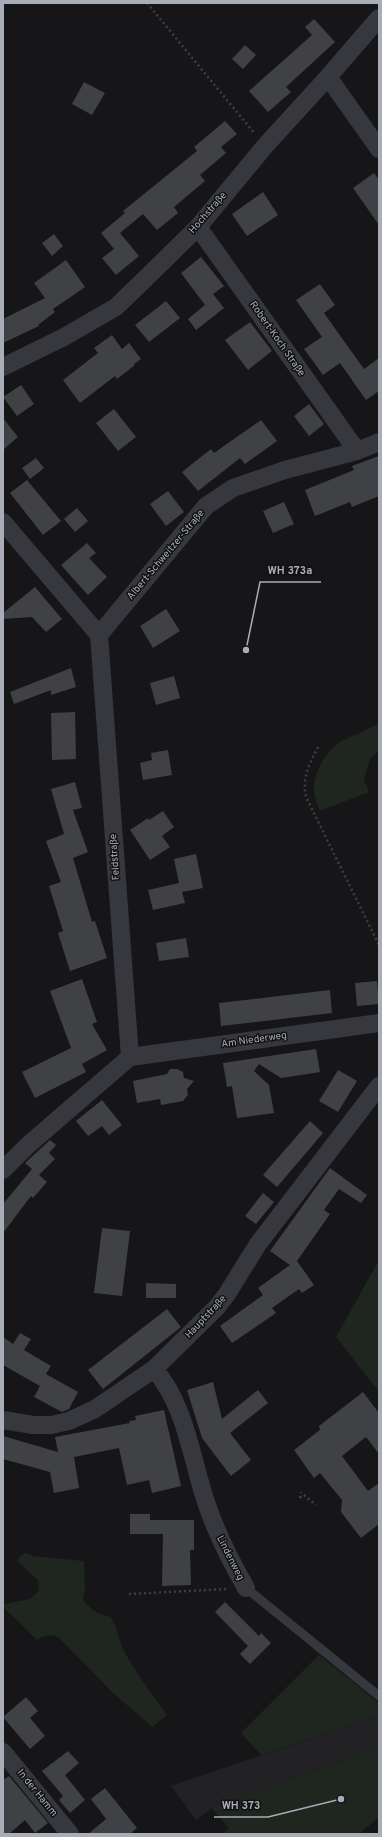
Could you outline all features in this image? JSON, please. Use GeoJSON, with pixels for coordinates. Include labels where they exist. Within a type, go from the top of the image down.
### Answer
{"type":"FeatureCollection","features":[{"type":"Feature","properties":{"kind":"street","name":"Hochstraße"},"geometry":{"type":"LineString","coordinates":[[3,367],[64,337],[116,306],[198,227],[265,146],[328,78],[379,18]]}},
{"type":"Feature","properties":{"kind":"street"},"geometry":{"type":"LineString","coordinates":[[328,78],[379,149]]}},
{"type":"Feature","properties":{"kind":"street","name":"Robert-Koch Straße"},"geometry":{"type":"LineString","coordinates":[[198,227],[357,451]]}},
{"type":"Feature","properties":{"kind":"street","name":"Albert-Schweitzer-Straße"},"geometry":{"type":"LineString","coordinates":[[99,635],[206,506],[233,488],[285,470],[357,451],[379,442]]}},
{"type":"Feature","properties":{"kind":"street"},"geometry":{"type":"LineString","coordinates":[[3,522],[99,635]]}},
{"type":"Feature","properties":{"kind":"street","name":"Feldstraße"},"geometry":{"type":"LineString","coordinates":[[99,635],[130,1056]]}},
{"type":"Feature","properties":{"kind":"street","name":"Am Niederweg"},"geometry":{"type":"LineString","coordinates":[[130,1056],[379,1023]]}},
{"type":"Feature","properties":{"kind":"street"},"geometry":{"type":"LineString","coordinates":[[3,1170],[28,1145],[130,1056]]}},
{"type":"Feature","properties":{"kind":"street","name":"Hauptstraße"},"geometry":{"type":"LineString","coordinates":[[3,1420],[33,1425],[51,1425],[69,1421],[95,1409],[154,1369],[217,1307],[227,1294],[258,1244],[379,1086]]}},
{"type":"Feature","properties":{"kind":"street","name":"Lindenweg"},"geometry":{"type":"LineString","coordinates":[[154,1369],[164,1380],[176,1401],[210,1515],[228,1557],[246,1588]]}},
{"type":"Feature","properties":{"kind":"street","name":"In der Hamm"},"geometry":{"type":"LineString","coordinates":[[3,1752],[70,1834]]}},
{"type":"Feature","properties":{"kind":"lane","name":"Lindenweg"},"geometry":{"type":"LineString","coordinates":[[246,1588],[379,1696]]}},
{"type":"Feature","properties":{"kind":"path"},"geometry":{"type":"LineString","coordinates":[[147,3],[265,146]]}},
{"type":"Feature","properties":{"kind":"path"},"geometry":{"type":"LineString","coordinates":[[318,747],[305,775],[304,788],[306,797],[379,945]]}},
{"type":"Feature","properties":{"kind":"path"},"geometry":{"type":"LineString","coordinates":[[301,1492],[300,1498],[304,1495],[316,1505]]}},
{"type":"Feature","properties":{"kind":"path"},"geometry":{"type":"LineString","coordinates":[[129,1594],[246,1588]]}},
{"type":"Feature","properties":{"kind":"shaded area"},"geometry":{"type":"Polygon","coordinates":[[[379,723],[379,750],[370,759],[364,779],[369,792],[320,811],[314,787],[319,768],[330,750],[349,737],[379,723]]]}},
{"type":"Feature","properties":{"kind":"shaded area"},"geometry":{"type":"Polygon","coordinates":[[[379,1260],[379,1392],[336,1337],[379,1260]]]}},
{"type":"Feature","properties":{"kind":"shaded area"},"geometry":{"type":"Polygon","coordinates":[[[26,1553],[33,1556],[84,1561],[85,1589],[83,1599],[88,1606],[95,1611],[110,1617],[115,1625],[124,1651],[144,1683],[167,1715],[152,1727],[112,1692],[58,1637],[48,1636],[37,1640],[3,1607],[3,1604],[30,1599],[39,1591],[38,1580],[18,1562],[20,1556],[26,1553]]]}},
{"type":"Feature","properties":{"kind":"shaded area"},"geometry":{"type":"Polygon","coordinates":[[[319,1655],[379,1703],[379,1715],[261,1755],[241,1733],[319,1655]]]}},
{"type":"Feature","properties":{"kind":"shaded area"},"geometry":{"type":"Polygon","coordinates":[[[379,1715],[379,1747],[212,1808],[196,1820],[171,1786],[379,1715]]]}},
{"type":"Feature","properties":{"kind":"shaded area"},"geometry":{"type":"Polygon","coordinates":[[[379,1747],[379,1817],[359,1834],[223,1834],[229,1828],[212,1808],[379,1747]]]}},
{"type":"Feature","properties":{"kind":"building"},"geometry":{"type":"Polygon","coordinates":[[[314,19],[335,42],[286,87],[291,92],[268,112],[249,91],[312,35],[305,27],[314,19]]]}},
{"type":"Feature","properties":{"kind":"building"},"geometry":{"type":"Polygon","coordinates":[[[245,45],[256,55],[243,69],[232,59],[245,45]]]}},
{"type":"Feature","properties":{"kind":"building"},"geometry":{"type":"Polygon","coordinates":[[[84,82],[105,93],[92,115],[72,104],[84,82]]]}},
{"type":"Feature","properties":{"kind":"building"},"geometry":{"type":"Polygon","coordinates":[[[225,121],[237,134],[221,147],[226,153],[200,175],[205,181],[174,207],[178,213],[157,230],[143,214],[120,233],[139,256],[116,275],[102,258],[114,249],[101,233],[125,213],[123,211],[197,151],[194,147],[225,121]]]}},
{"type":"Feature","properties":{"kind":"building"},"geometry":{"type":"Polygon","coordinates":[[[374,173],[379,180],[379,225],[353,188],[374,173]]]}},
{"type":"Feature","properties":{"kind":"building"},"geometry":{"type":"Polygon","coordinates":[[[263,192],[278,215],[247,236],[232,214],[263,192]]]}},
{"type":"Feature","properties":{"kind":"building"},"geometry":{"type":"Polygon","coordinates":[[[54,234],[63,246],[52,256],[42,243],[54,234]]]}},
{"type":"Feature","properties":{"kind":"building"},"geometry":{"type":"Polygon","coordinates":[[[201,257],[224,286],[213,294],[224,308],[196,330],[188,319],[205,305],[181,273],[201,257]]]}},
{"type":"Feature","properties":{"kind":"building"},"geometry":{"type":"Polygon","coordinates":[[[66,260],[85,287],[53,309],[55,312],[38,325],[39,326],[3,343],[3,319],[45,298],[34,283],[66,260]]]}},
{"type":"Feature","properties":{"kind":"building"},"geometry":{"type":"Polygon","coordinates":[[[320,284],[335,305],[324,313],[364,369],[379,358],[379,391],[366,400],[340,363],[323,375],[304,349],[322,337],[296,300],[320,284]]]}},
{"type":"Feature","properties":{"kind":"building"},"geometry":{"type":"Polygon","coordinates":[[[166,301],[180,318],[149,342],[135,325],[166,301]]]}},
{"type":"Feature","properties":{"kind":"building"},"geometry":{"type":"Polygon","coordinates":[[[250,322],[272,351],[248,370],[225,340],[250,322]]]}},
{"type":"Feature","properties":{"kind":"building"},"geometry":{"type":"Polygon","coordinates":[[[112,335],[122,349],[129,343],[141,359],[117,379],[115,376],[80,403],[63,380],[98,353],[94,348],[112,335]]]}},
{"type":"Feature","properties":{"kind":"building"},"geometry":{"type":"Polygon","coordinates":[[[21,385],[34,404],[17,416],[3,397],[21,385]]]}},
{"type":"Feature","properties":{"kind":"building"},"geometry":{"type":"Polygon","coordinates":[[[309,404],[324,424],[309,436],[294,416],[309,404]]]}},
{"type":"Feature","properties":{"kind":"building"},"geometry":{"type":"Polygon","coordinates":[[[114,409],[136,437],[118,451],[96,423],[114,409]]]}},
{"type":"Feature","properties":{"kind":"building"},"geometry":{"type":"Polygon","coordinates":[[[3,418],[18,437],[3,450],[3,418]]]}},
{"type":"Feature","properties":{"kind":"building"},"geometry":{"type":"Polygon","coordinates":[[[261,420],[277,441],[245,464],[240,458],[198,491],[182,472],[211,449],[214,453],[261,420]]]}},
{"type":"Feature","properties":{"kind":"building"},"geometry":{"type":"Polygon","coordinates":[[[379,456],[379,496],[352,507],[350,502],[315,516],[305,490],[354,470],[352,466],[379,456]]]}},
{"type":"Feature","properties":{"kind":"building"},"geometry":{"type":"Polygon","coordinates":[[[36,458],[44,468],[30,479],[22,468],[36,458]]]}},
{"type":"Feature","properties":{"kind":"building"},"geometry":{"type":"Polygon","coordinates":[[[27,480],[61,521],[43,535],[10,493],[27,480]]]}},
{"type":"Feature","properties":{"kind":"building"},"geometry":{"type":"Polygon","coordinates":[[[168,491],[184,512],[166,526],[150,504],[168,491]]]}},
{"type":"Feature","properties":{"kind":"building"},"geometry":{"type":"Polygon","coordinates":[[[284,502],[294,524],[273,533],[263,511],[284,502]]]}},
{"type":"Feature","properties":{"kind":"building"},"geometry":{"type":"Polygon","coordinates":[[[77,508],[88,521],[75,532],[64,519],[77,508]]]}},
{"type":"Feature","properties":{"kind":"building"},"geometry":{"type":"Polygon","coordinates":[[[87,543],[96,553],[89,558],[107,577],[88,595],[61,565],[87,543]]]}},
{"type":"Feature","properties":{"kind":"building"},"geometry":{"type":"Polygon","coordinates":[[[35,587],[62,619],[46,632],[32,617],[3,619],[3,613],[35,587]]]}},
{"type":"Feature","properties":{"kind":"building"},"geometry":{"type":"Polygon","coordinates":[[[166,609],[180,631],[153,648],[140,626],[166,609]]]}},
{"type":"Feature","properties":{"kind":"building"},"geometry":{"type":"Polygon","coordinates":[[[71,668],[76,687],[51,695],[51,690],[14,704],[10,692],[71,668]]]}},
{"type":"Feature","properties":{"kind":"building"},"geometry":{"type":"Polygon","coordinates":[[[174,676],[180,698],[156,705],[150,683],[174,676]]]}},
{"type":"Feature","properties":{"kind":"building"},"geometry":{"type":"Polygon","coordinates":[[[75,712],[76,759],[52,760],[51,713],[75,712]]]}},
{"type":"Feature","properties":{"kind":"building"},"geometry":{"type":"Polygon","coordinates":[[[168,750],[172,775],[143,780],[140,763],[152,760],[151,753],[168,750]]]}},
{"type":"Feature","properties":{"kind":"building"},"geometry":{"type":"Polygon","coordinates":[[[75,782],[82,808],[73,810],[88,852],[73,858],[92,922],[95,921],[107,958],[70,971],[58,933],[63,931],[49,886],[61,882],[46,841],[64,834],[51,789],[75,782]]]}},
{"type":"Feature","properties":{"kind":"building"},"geometry":{"type":"Polygon","coordinates":[[[163,811],[174,827],[162,836],[170,847],[150,860],[130,830],[148,818],[149,820],[163,811]]]}},
{"type":"Feature","properties":{"kind":"building"},"geometry":{"type":"Polygon","coordinates":[[[196,854],[203,888],[182,892],[185,903],[153,910],[148,890],[179,883],[174,859],[196,854]]]}},
{"type":"Feature","properties":{"kind":"building"},"geometry":{"type":"Polygon","coordinates":[[[186,938],[189,957],[159,961],[156,943],[186,938]]]}},
{"type":"Feature","properties":{"kind":"building"},"geometry":{"type":"Polygon","coordinates":[[[82,979],[97,1022],[92,1024],[107,1050],[82,1064],[86,1072],[35,1098],[22,1072],[71,1048],[50,991],[82,979]]]}},
{"type":"Feature","properties":{"kind":"building"},"geometry":{"type":"Polygon","coordinates":[[[377,981],[379,1004],[357,1006],[355,983],[377,981]]]}},
{"type":"Feature","properties":{"kind":"building"},"geometry":{"type":"Polygon","coordinates":[[[330,990],[332,1013],[221,1026],[219,1003],[330,990]]]}},
{"type":"Feature","properties":{"kind":"building"},"geometry":{"type":"Polygon","coordinates":[[[316,1049],[320,1072],[281,1078],[259,1064],[254,1071],[269,1085],[274,1113],[237,1118],[232,1086],[227,1087],[223,1063],[316,1049]]]}},
{"type":"Feature","properties":{"kind":"building"},"geometry":{"type":"Polygon","coordinates":[[[170,1069],[177,1069],[183,1072],[184,1078],[194,1081],[187,1089],[188,1095],[183,1101],[161,1105],[160,1099],[137,1103],[133,1081],[167,1074],[170,1069]]]}},
{"type":"Feature","properties":{"kind":"building"},"geometry":{"type":"Polygon","coordinates":[[[338,1070],[357,1081],[338,1112],[319,1101],[338,1070]]]}},
{"type":"Feature","properties":{"kind":"building"},"geometry":{"type":"Polygon","coordinates":[[[102,1100],[122,1125],[109,1135],[102,1126],[88,1136],[76,1121],[102,1100]]]}},
{"type":"Feature","properties":{"kind":"building"},"geometry":{"type":"Polygon","coordinates":[[[310,1121],[323,1133],[277,1187],[263,1175],[310,1121]]]}},
{"type":"Feature","properties":{"kind":"building"},"geometry":{"type":"Polygon","coordinates":[[[50,1140],[56,1145],[49,1153],[55,1159],[39,1175],[47,1182],[33,1198],[31,1196],[3,1233],[3,1204],[32,1169],[25,1163],[50,1140]]]}},
{"type":"Feature","properties":{"kind":"building"},"geometry":{"type":"Polygon","coordinates":[[[330,1168],[367,1195],[361,1203],[339,1189],[324,1210],[330,1214],[297,1261],[314,1285],[302,1293],[299,1289],[272,1308],[276,1313],[232,1343],[220,1326],[263,1295],[258,1288],[290,1265],[270,1251],[330,1168]]]}},
{"type":"Feature","properties":{"kind":"building"},"geometry":{"type":"Polygon","coordinates":[[[263,1193],[274,1202],[256,1224],[245,1216],[263,1193]]]}},
{"type":"Feature","properties":{"kind":"building"},"geometry":{"type":"Polygon","coordinates":[[[102,1228],[130,1231],[122,1296],[94,1293],[102,1228]]]}},
{"type":"Feature","properties":{"kind":"building"},"geometry":{"type":"Polygon","coordinates":[[[146,1283],[176,1284],[176,1298],[146,1298],[146,1283]]]}},
{"type":"Feature","properties":{"kind":"building"},"geometry":{"type":"Polygon","coordinates":[[[167,1309],[181,1327],[103,1389],[88,1370],[167,1309]]]}},
{"type":"Feature","properties":{"kind":"building"},"geometry":{"type":"Polygon","coordinates":[[[20,1333],[31,1339],[24,1350],[51,1366],[46,1374],[78,1392],[69,1409],[62,1412],[34,1397],[40,1386],[3,1365],[3,1337],[13,1344],[20,1333]]]}},
{"type":"Feature","properties":{"kind":"building"},"geometry":{"type":"Polygon","coordinates":[[[213,1382],[222,1419],[258,1390],[268,1403],[230,1433],[251,1460],[231,1476],[202,1438],[187,1390],[213,1382]]]}},
{"type":"Feature","properties":{"kind":"building"},"geometry":{"type":"Polygon","coordinates":[[[363,1392],[379,1413],[379,1454],[366,1437],[342,1456],[368,1491],[379,1483],[379,1524],[361,1538],[341,1512],[342,1500],[320,1473],[314,1478],[294,1450],[320,1430],[319,1426],[363,1392]]]}},
{"type":"Feature","properties":{"kind":"building"},"geometry":{"type":"Polygon","coordinates":[[[164,1410],[181,1486],[152,1493],[149,1480],[127,1485],[119,1448],[74,1457],[79,1488],[54,1493],[50,1472],[3,1459],[3,1436],[58,1452],[55,1437],[130,1423],[129,1421],[136,1420],[135,1416],[164,1410]]]}},
{"type":"Feature","properties":{"kind":"building"},"geometry":{"type":"Polygon","coordinates":[[[130,1514],[150,1514],[150,1520],[194,1520],[194,1550],[190,1550],[191,1585],[162,1586],[163,1534],[130,1534],[130,1514]]]}},
{"type":"Feature","properties":{"kind":"building"},"geometry":{"type":"Polygon","coordinates":[[[225,1602],[259,1636],[261,1633],[271,1643],[250,1664],[240,1654],[248,1646],[215,1612],[225,1602]]]}},
{"type":"Feature","properties":{"kind":"building"},"geometry":{"type":"Polygon","coordinates":[[[26,1697],[38,1711],[30,1718],[45,1736],[30,1749],[3,1717],[26,1697]]]}},
{"type":"Feature","properties":{"kind":"building"},"geometry":{"type":"Polygon","coordinates":[[[68,1751],[79,1763],[65,1775],[85,1800],[70,1813],[59,1800],[63,1796],[42,1771],[68,1751]]]}},
{"type":"Feature","properties":{"kind":"building"},"geometry":{"type":"Polygon","coordinates":[[[9,1776],[48,1823],[35,1833],[25,1820],[9,1834],[3,1834],[3,1780],[9,1776]]]}},
{"type":"Feature","properties":{"kind":"building"},"geometry":{"type":"Polygon","coordinates":[[[105,1788],[137,1828],[130,1834],[88,1834],[106,1819],[91,1799],[105,1788]]]}},
{"type":"Feature","properties":{"kind":"place","name":"WH 373a"},"geometry":{"type":"Point","coordinates":[246,650]}},
{"type":"Feature","properties":{"kind":"place","name":"WH 373"},"geometry":{"type":"Point","coordinates":[341,1799]}}]}
